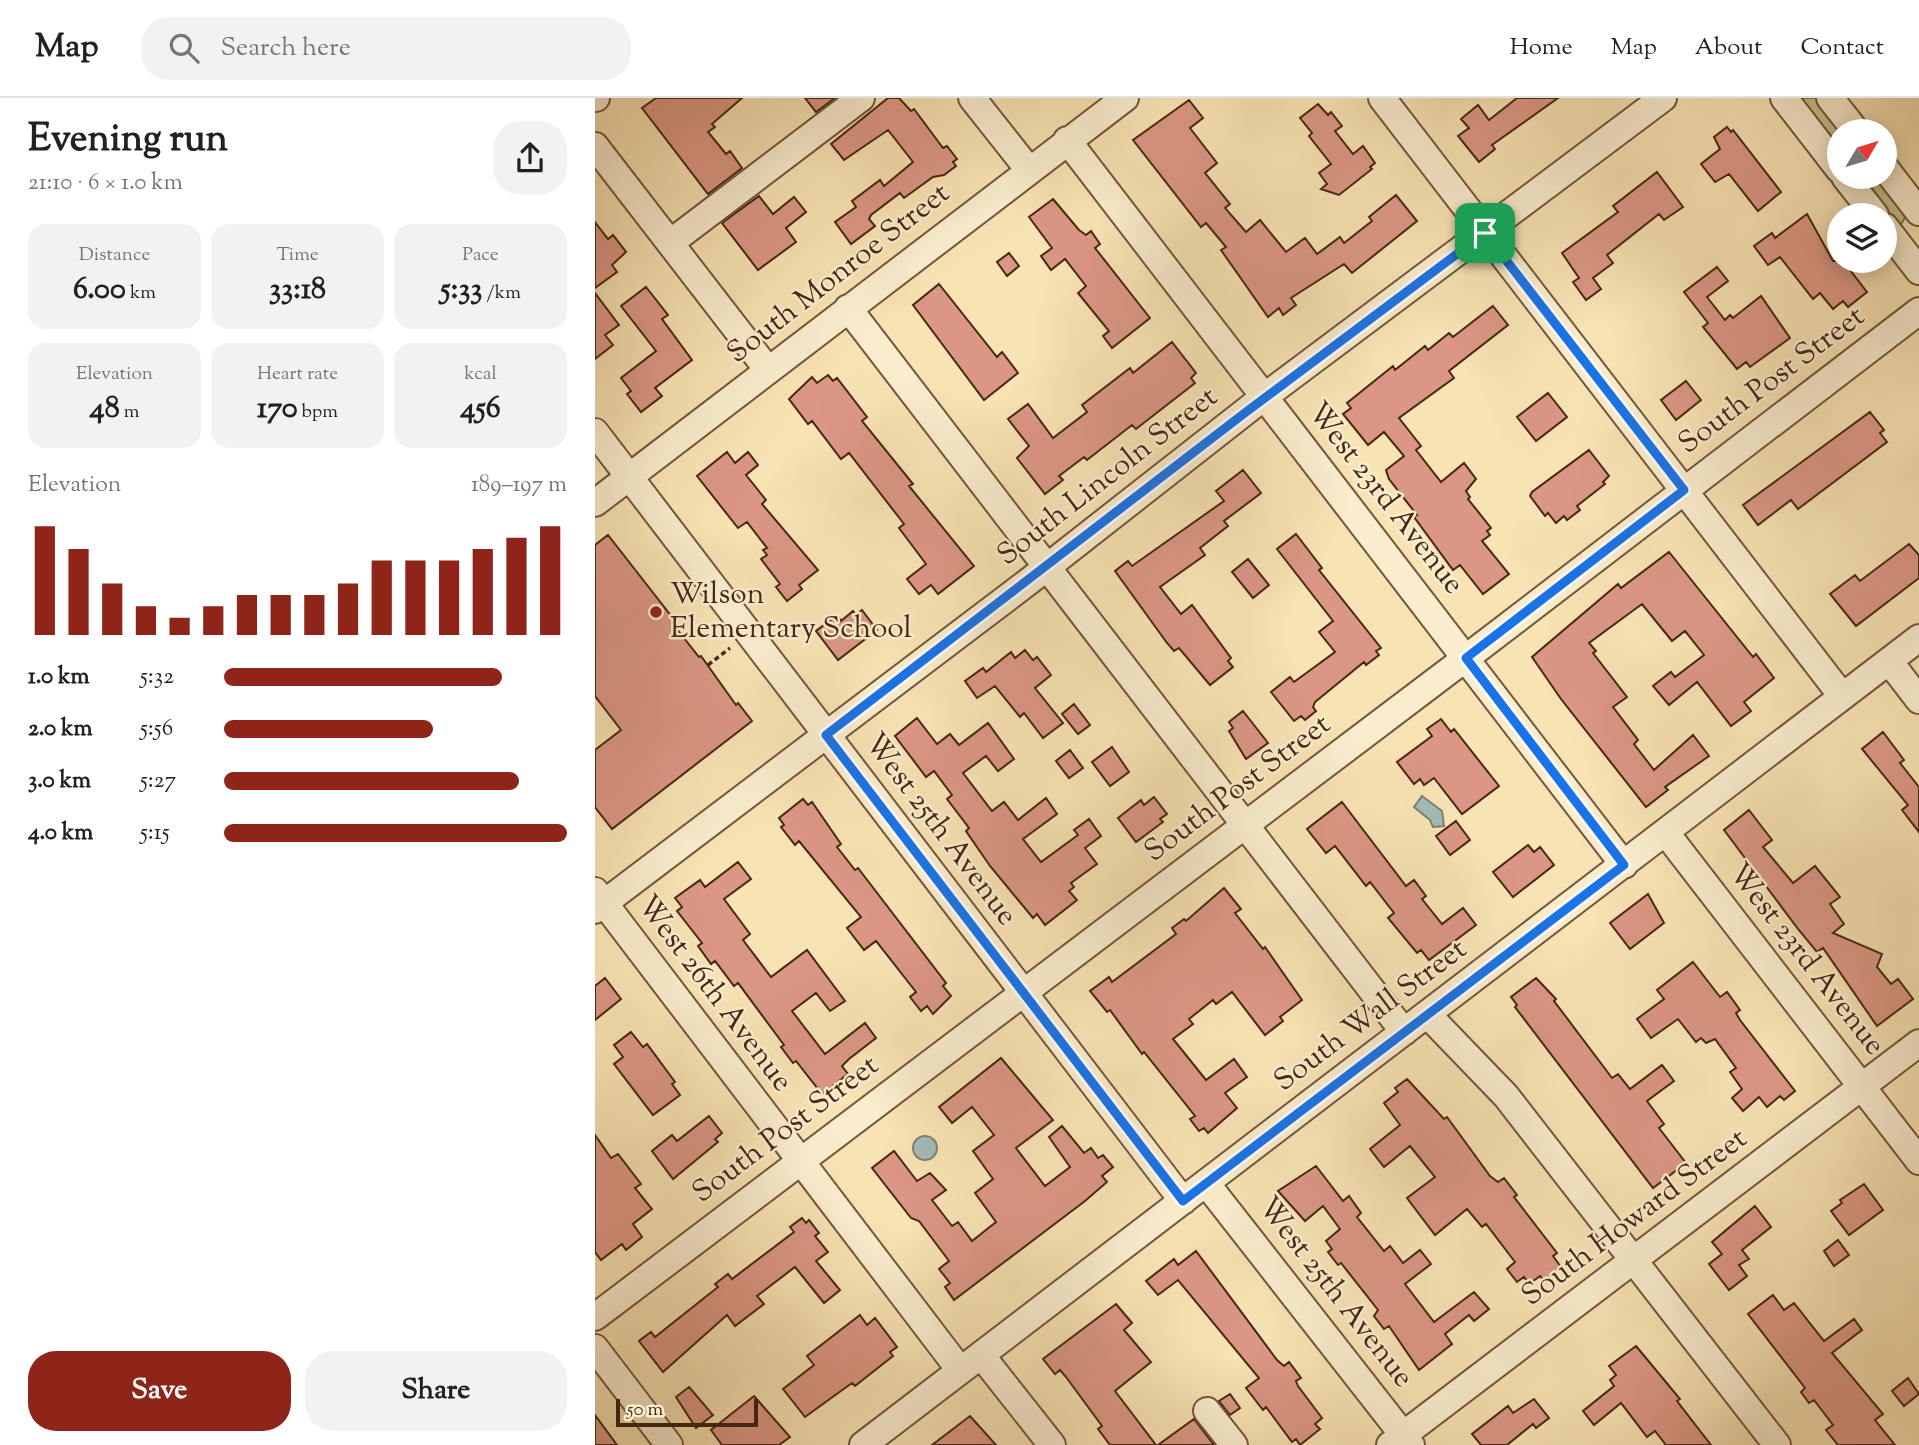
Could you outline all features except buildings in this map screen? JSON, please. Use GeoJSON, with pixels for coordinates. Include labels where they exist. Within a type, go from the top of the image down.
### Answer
{"type":"FeatureCollection","features":[{"type":"Feature","properties":{"kind":"street"},"geometry":{"type":"LineString","coordinates":[[670,243],[861,98]]}},
{"type":"Feature","properties":{"kind":"street"},"geometry":{"type":"LineString","coordinates":[[972,98],[1029,170]]}},
{"type":"Feature","properties":{"kind":"street","name":"South Monroe Street"},"geometry":{"type":"LineString","coordinates":[[595,503],[1125,98]]}},
{"type":"Feature","properties":{"kind":"street","name":"South Lincoln Street"},"geometry":{"type":"LineString","coordinates":[[598,901],[826,735],[1047,568],[1264,397],[1663,98]]}},
{"type":"Feature","properties":{"kind":"street"},"geometry":{"type":"LineString","coordinates":[[1784,98],[1827,154]]}},
{"type":"Feature","properties":{"kind":"street"},"geometry":{"type":"LineString","coordinates":[[1830,98],[1847,119]]}},
{"type":"Feature","properties":{"kind":"street"},"geometry":{"type":"LineString","coordinates":[[1387,100],[1485,233],[1842,696]]}},
{"type":"Feature","properties":{"kind":"street","name":"West 23rd Avenue"},"geometry":{"type":"LineString","coordinates":[[1067,140],[1624,865]]}},
{"type":"Feature","properties":{"kind":"street"},"geometry":{"type":"LineString","coordinates":[[595,146],[768,370]]}},
{"type":"Feature","properties":{"kind":"street"},"geometry":{"type":"LineString","coordinates":[[1897,184],[1919,212]]}},
{"type":"Feature","properties":{"kind":"street"},"geometry":{"type":"LineString","coordinates":[[1854,189],[1866,203]]}},
{"type":"Feature","properties":{"kind":"street"},"geometry":{"type":"LineString","coordinates":[[1911,243],[1919,271]]}},
{"type":"Feature","properties":{"kind":"street"},"geometry":{"type":"LineString","coordinates":[[848,308],[1404,1032]]}},
{"type":"Feature","properties":{"kind":"street","name":"South Post Street"},"geometry":{"type":"LineString","coordinates":[[595,1317],[1466,658],[1919,311]]}},
{"type":"Feature","properties":{"kind":"street","name":"West 25th Avenue"},"geometry":{"type":"LineString","coordinates":[[595,432],[1183,1201]]}},
{"type":"Feature","properties":{"kind":"street","name":"South Wall Street"},"geometry":{"type":"LineString","coordinates":[[868,1443],[970,1362],[1919,638]]}},
{"type":"Feature","properties":{"kind":"street"},"geometry":{"type":"LineString","coordinates":[[1889,661],[1919,700]]}},
{"type":"Feature","properties":{"kind":"street","name":"West 23rd Avenue"},"geometry":{"type":"LineString","coordinates":[[1666,833],[1919,1161]]}},
{"type":"Feature","properties":{"kind":"street","name":"West 26th Avenue"},"geometry":{"type":"LineString","coordinates":[[598,901],[799,1161],[970,1362],[1052,1445]]}},
{"type":"Feature","properties":{"kind":"street"},"geometry":{"type":"LineString","coordinates":[[1427,1014],[1506,1096],[1777,1445]]}},
{"type":"Feature","properties":{"kind":"street","name":"South Howard Street"},"geometry":{"type":"LineString","coordinates":[[1402,1442],[1633,1260],[1919,1043]]}},
{"type":"Feature","properties":{"kind":"street","name":"West 25th Avenue"},"geometry":{"type":"LineString","coordinates":[[1206,1183],[1402,1442]]}},
{"type":"Feature","properties":{"kind":"street"},"geometry":{"type":"LineString","coordinates":[[595,1348],[669,1445]]}},
{"type":"Feature","properties":{"kind":"street"},"geometry":{"type":"LineString","coordinates":[[1207,1411],[1234,1445]]}},
{"type":"Feature","properties":{"kind":"path"},"geometry":{"type":"LineString","coordinates":[[708,665],[730,648]]}},
{"type":"Feature","properties":{"kind":"shaded area"},"geometry":{"type":"Polygon","coordinates":[[[1795,98],[1817,98],[1834,119],[1827,119],[1827,140],[1795,98]]]}},
{"type":"Feature","properties":{"kind":"shaded area"},"geometry":{"type":"Polygon","coordinates":[[[1865,189],[1887,189],[1906,215],[1902,223],[1897,224],[1897,203],[1876,203],[1865,189]]]}},
{"type":"Feature","properties":{"kind":"water"},"geometry":{"type":"Polygon","coordinates":[[[1422,796],[1442,811],[1444,826],[1433,827],[1430,820],[1414,807],[1422,796]]]}},
{"type":"Feature","properties":{"kind":"water"},"geometry":{"type":"Polygon","coordinates":[[[925,1136],[934,1139],[937,1148],[934,1157],[925,1160],[916,1157],[913,1148],[916,1139],[925,1136]]]}},
{"type":"Feature","properties":{"kind":"place","name":"Wilson Elementary School"},"geometry":{"type":"Point","coordinates":[656,612]}},
{"type":"Feature","properties":{"kind":"route"},"geometry":{"type":"LineString","coordinates":[[1485,233],[1684,490],[1466,658],[1624,865],[1183,1201],[826,735],[1047,568],[1246,412],[1485,233]]}}]}
